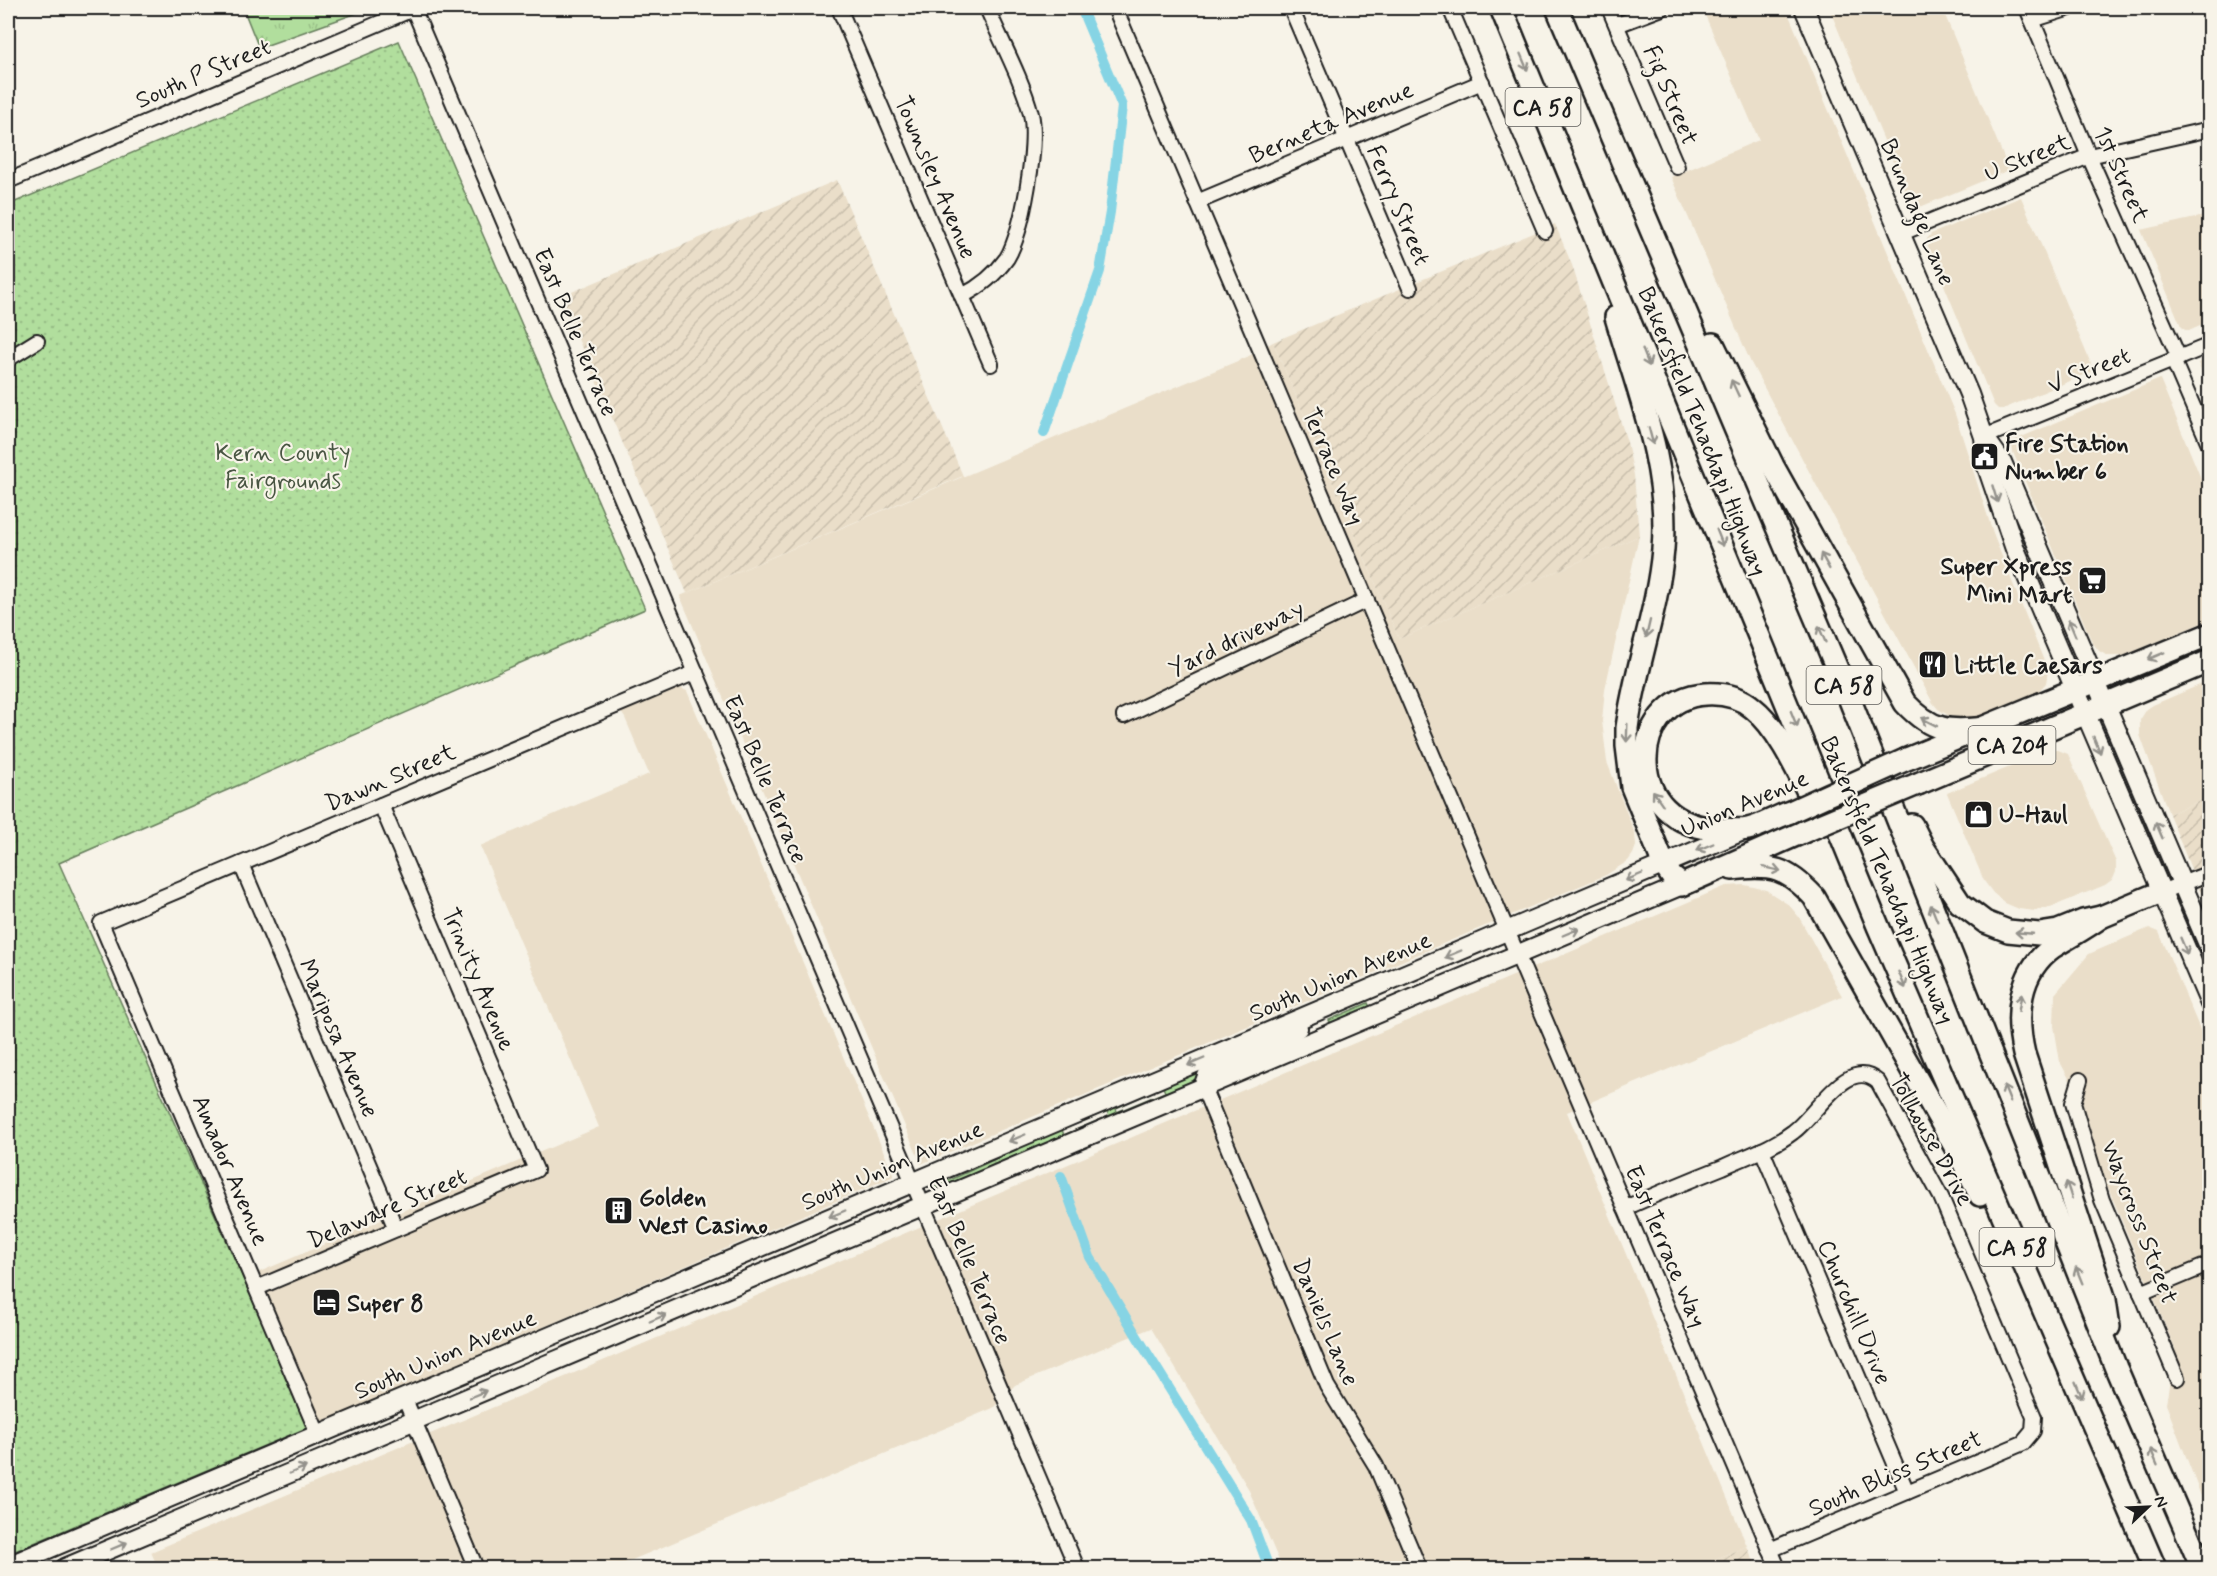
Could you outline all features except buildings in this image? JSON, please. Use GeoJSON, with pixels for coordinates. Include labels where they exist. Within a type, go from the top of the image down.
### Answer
{"type":"FeatureCollection","features":[{"type":"Feature","properties":{"kind":"highway","name":"Bakersfield Tehachapi Highway"},"geometry":{"type":"LineString","coordinates":[[1501,8],[1878,926],[2155,1569]]}},
{"type":"Feature","properties":{"kind":"highway","name":"Bakersfield Tehachapi Highway"},"geometry":{"type":"LineString","coordinates":[[1557,8],[1846,690],[2116,1368],[2202,1569]]}},
{"type":"Feature","properties":{"kind":"highway"},"geometry":{"type":"LineString","coordinates":[[1636,193],[1729,374],[1773,466],[1898,694],[1915,714],[1942,729],[1956,731],[1986,728]]}},
{"type":"Feature","properties":{"kind":"highway"},"geometry":{"type":"LineString","coordinates":[[1584,207],[1651,433],[1662,487],[1664,514],[1662,559],[1630,708],[1627,746],[1632,787],[1664,865],[1682,885]]}},
{"type":"Feature","properties":{"kind":"highway","name":"Union Avenue"},"geometry":{"type":"LineString","coordinates":[[1747,830],[1907,759],[2210,634]]}},
{"type":"Feature","properties":{"kind":"highway","name":"Union Avenue"},"geometry":{"type":"LineString","coordinates":[[1682,885],[2210,661]]}},
{"type":"Feature","properties":{"kind":"highway"},"geometry":{"type":"LineString","coordinates":[[1846,690],[1923,847],[1955,897],[1984,922],[1998,928],[2025,933],[2039,934],[2058,931],[2101,917],[2161,892]]}},
{"type":"Feature","properties":{"kind":"highway"},"geometry":{"type":"LineString","coordinates":[[1747,830],[1710,829],[1686,824],[1666,810],[1657,799],[1646,775],[1647,750],[1656,724],[1672,706],[1703,694],[1725,695],[1752,707],[1767,721],[1803,782],[1878,926]]}},
{"type":"Feature","properties":{"kind":"highway"},"geometry":{"type":"LineString","coordinates":[[1713,871],[1749,867],[1764,867],[1780,871],[1799,881],[1814,897],[1957,1150],[2068,1366]]}},
{"type":"Feature","properties":{"kind":"highway"},"geometry":{"type":"LineString","coordinates":[[2101,917],[2052,948],[2039,961],[2026,983],[2018,1015],[2024,1054],[2105,1300],[2116,1368]]}},
{"type":"Feature","properties":{"kind":"main road","name":"Brundage Lane"},"geometry":{"type":"LineString","coordinates":[[1804,8],[1969,394],[1984,437],[1988,467],[2004,519],[2074,691],[2210,1004]]}},
{"type":"Feature","properties":{"kind":"main road","name":"Brundage Lane"},"geometry":{"type":"LineString","coordinates":[[1984,437],[2002,462],[2094,682],[2210,948]]}},
{"type":"Feature","properties":{"kind":"main road","name":"Union Avenue"},"geometry":{"type":"LineString","coordinates":[[1664,865],[1747,830]]}},
{"type":"Feature","properties":{"kind":"main road","name":"South Union Avenue"},"geometry":{"type":"LineString","coordinates":[[65,1569],[1203,1088],[1512,942],[1664,865]]}},
{"type":"Feature","properties":{"kind":"main road","name":"South Union Avenue"},"geometry":{"type":"LineString","coordinates":[[8,1566],[1309,1015],[1512,942],[1682,885]]}},
{"type":"Feature","properties":{"kind":"main road"},"geometry":{"type":"LineString","coordinates":[[1203,1088],[1207,1076],[1212,1071],[1287,1037],[1298,1029],[1309,1015]]}},
{"type":"Feature","properties":{"kind":"street","name":"South P Street"},"geometry":{"type":"LineString","coordinates":[[8,181],[414,8]]}},
{"type":"Feature","properties":{"kind":"street","name":"East Belle Terrace"},"geometry":{"type":"LineString","coordinates":[[414,8],[1077,1569]]}},
{"type":"Feature","properties":{"kind":"street","name":"Townsley Avenue"},"geometry":{"type":"LineString","coordinates":[[839,8],[991,364]]}},
{"type":"Feature","properties":{"kind":"street"},"geometry":{"type":"LineString","coordinates":[[962,296],[997,271],[1015,242],[1033,148],[1033,131],[1028,106],[987,8]]}},
{"type":"Feature","properties":{"kind":"street","name":"Terrace Way"},"geometry":{"type":"LineString","coordinates":[[1114,8],[1512,942]]}},
{"type":"Feature","properties":{"kind":"street","name":"Ferry Street"},"geometry":{"type":"LineString","coordinates":[[1291,8],[1410,288]]}},
{"type":"Feature","properties":{"kind":"street"},"geometry":{"type":"LineString","coordinates":[[1450,8],[1545,231]]}},
{"type":"Feature","properties":{"kind":"street","name":"Fig Street"},"geometry":{"type":"LineString","coordinates":[[1610,8],[1677,167]]}},
{"type":"Feature","properties":{"kind":"street"},"geometry":{"type":"LineString","coordinates":[[1617,26],[1662,8]]}},
{"type":"Feature","properties":{"kind":"street"},"geometry":{"type":"LineString","coordinates":[[2029,14],[2070,8]]}},
{"type":"Feature","properties":{"kind":"street","name":"1st Street"},"geometry":{"type":"LineString","coordinates":[[2029,14],[2176,359],[2210,446]]}},
{"type":"Feature","properties":{"kind":"street","name":"Berneta Avenue"},"geometry":{"type":"LineString","coordinates":[[1197,202],[1482,82]]}},
{"type":"Feature","properties":{"kind":"street","name":"U Street"},"geometry":{"type":"LineString","coordinates":[[1902,233],[2089,156],[2210,129]]}},
{"type":"Feature","properties":{"kind":"street"},"geometry":{"type":"LineString","coordinates":[[8,359],[37,341]]}},
{"type":"Feature","properties":{"kind":"street","name":"V Street"},"geometry":{"type":"LineString","coordinates":[[1984,437],[2210,345]]}},
{"type":"Feature","properties":{"kind":"street","name":"Yard driveway"},"geometry":{"type":"LineString","coordinates":[[1124,716],[1366,600]]}},
{"type":"Feature","properties":{"kind":"street","name":"Dawn Street"},"geometry":{"type":"LineString","coordinates":[[101,923],[696,672]]}},
{"type":"Feature","properties":{"kind":"street","name":"Trinity Avenue"},"geometry":{"type":"LineString","coordinates":[[381,805],[536,1170]]}},
{"type":"Feature","properties":{"kind":"street","name":"Mariposa Avenue"},"geometry":{"type":"LineString","coordinates":[[241,864],[396,1229]]}},
{"type":"Feature","properties":{"kind":"street"},"geometry":{"type":"LineString","coordinates":[[2161,892],[2210,873]]}},
{"type":"Feature","properties":{"kind":"street","name":"Amador Avenue"},"geometry":{"type":"LineString","coordinates":[[101,923],[318,1434]]}},
{"type":"Feature","properties":{"kind":"street","name":"East Terrace Way"},"geometry":{"type":"LineString","coordinates":[[1512,942],[1778,1569]]}},
{"type":"Feature","properties":{"kind":"street","name":"Tollhouse Drive"},"geometry":{"type":"LineString","coordinates":[[1762,1150],[1795,1131],[1847,1077],[1864,1074],[1878,1082],[1933,1179],[2034,1417],[2033,1431]]}},
{"type":"Feature","properties":{"kind":"street","name":"Waycross Street"},"geometry":{"type":"LineString","coordinates":[[2080,1080],[2073,1103],[2102,1200],[2177,1378]]}},
{"type":"Feature","properties":{"kind":"street","name":"Daniels Lane"},"geometry":{"type":"LineString","coordinates":[[1203,1088],[1327,1386],[1376,1466],[1419,1569]]}},
{"type":"Feature","properties":{"kind":"street"},"geometry":{"type":"LineString","coordinates":[[1625,1208],[1762,1150]]}},
{"type":"Feature","properties":{"kind":"street","name":"Churchill Drive"},"geometry":{"type":"LineString","coordinates":[[1762,1150],[1907,1492]]}},
{"type":"Feature","properties":{"kind":"street","name":"Delaware Street"},"geometry":{"type":"LineString","coordinates":[[256,1288],[536,1170]]}},
{"type":"Feature","properties":{"kind":"street"},"geometry":{"type":"LineString","coordinates":[[2141,1293],[2210,1264]]}},
{"type":"Feature","properties":{"kind":"street"},"geometry":{"type":"LineString","coordinates":[[404,1398],[476,1569]]}},
{"type":"Feature","properties":{"kind":"street","name":"South Bliss Street"},"geometry":{"type":"LineString","coordinates":[[1770,1550],[2023,1443],[2033,1431]]}},
{"type":"Feature","properties":{"kind":"shaded area"},"geometry":{"type":"Polygon","coordinates":[[[1702,8],[1786,8],[1955,414],[1995,539],[2048,671],[2046,683],[2038,692],[1967,722],[1951,717],[1938,709],[1751,363],[1671,177],[1759,140],[1702,8]]]}},
{"type":"Feature","properties":{"kind":"shaded area"},"geometry":{"type":"Polygon","coordinates":[[[1829,8],[1942,8],[2009,170],[1920,207],[1914,207],[1910,203],[1829,8]]]}},
{"type":"Feature","properties":{"kind":"shaded area"},"geometry":{"type":"Polygon","coordinates":[[[837,180],[963,476],[687,593],[560,297],[837,180]]]}},
{"type":"Feature","properties":{"kind":"shaded area"},"geometry":{"type":"Polygon","coordinates":[[[2021,197],[2094,371],[2003,409],[1998,409],[1994,405],[1927,244],[1927,239],[1931,234],[2021,197]]]}},
{"type":"Feature","properties":{"kind":"shaded area"},"geometry":{"type":"Polygon","coordinates":[[[2209,215],[2209,322],[2191,330],[2185,330],[2181,326],[2141,230],[2209,215]]]}},
{"type":"Feature","properties":{"kind":"shaded area"},"geometry":{"type":"Polygon","coordinates":[[[1555,224],[1572,265],[1627,442],[1634,475],[1639,536],[1399,639],[1273,342],[1555,224]]]}},
{"type":"Feature","properties":{"kind":"shaded area"},"geometry":{"type":"Polygon","coordinates":[[[1273,342],[1399,639],[1639,536],[1605,689],[1602,721],[1607,762],[1635,834],[1636,846],[1633,854],[1628,861],[1606,875],[921,1164],[680,596],[1247,357],[1273,342]]]}},
{"type":"Feature","properties":{"kind":"shaded area"},"geometry":{"type":"Polygon","coordinates":[[[2209,358],[2209,391],[2198,363],[2209,358]]]}},
{"type":"Feature","properties":{"kind":"shaded area"},"geometry":{"type":"Polygon","coordinates":[[[2160,379],[2209,498],[2209,620],[2123,656],[2108,656],[2099,651],[2092,642],[2010,445],[2012,441],[2160,379]]]}},
{"type":"Feature","properties":{"kind":"shaded area"},"geometry":{"type":"Polygon","coordinates":[[[2209,681],[2209,797],[2169,814],[2140,735],[2140,720],[2147,709],[2153,705],[2209,681]]]}},
{"type":"Feature","properties":{"kind":"shaded area"},"geometry":{"type":"Polygon","coordinates":[[[678,687],[687,691],[894,1176],[319,1424],[257,1273],[599,1127],[480,846],[649,774],[620,711],[678,687]]]}},
{"type":"Feature","properties":{"kind":"shaded area"},"geometry":{"type":"Polygon","coordinates":[[[2051,750],[2068,754],[2116,862],[2116,872],[2113,879],[2105,885],[2054,906],[2035,911],[2019,909],[2005,903],[1984,881],[1947,793],[2051,750]]]}},
{"type":"Feature","properties":{"kind":"shaded area"},"geometry":{"type":"Polygon","coordinates":[[[2209,797],[2209,913],[2169,814],[2209,797]]]}},
{"type":"Feature","properties":{"kind":"shaded area"},"geometry":{"type":"Polygon","coordinates":[[[1745,885],[1766,890],[1789,905],[1799,917],[1842,996],[1567,1112],[1747,1546],[1694,1568],[1282,1568],[1248,1488],[1151,1328],[1015,1385],[993,1408],[613,1568],[158,1568],[151,1552],[1726,886],[1745,885]]]}},
{"type":"Feature","properties":{"kind":"shaded area"},"geometry":{"type":"Polygon","coordinates":[[[2149,928],[2159,932],[2209,1051],[2209,1517],[2166,1404],[2175,1349],[2105,1180],[2082,1102],[2060,1062],[2054,1026],[2055,994],[2089,954],[2149,928]]]}},
{"type":"Feature","properties":{"kind":"shaded area"},"geometry":{"type":"Polygon","coordinates":[[[1747,1546],[1757,1568],[1694,1568],[1747,1546]]]}},
{"type":"Feature","properties":{"kind":"green space"},"geometry":{"type":"Polygon","coordinates":[[[243,8],[371,8],[259,48],[243,8]]]}},
{"type":"Feature","properties":{"kind":"green space","name":"Kern County Fairgrounds"},"geometry":{"type":"Polygon","coordinates":[[[399,41],[645,609],[59,863],[309,1427],[8,1554],[8,205],[399,41]]]}},
{"type":"Feature","properties":{"kind":"green space"},"geometry":{"type":"Polygon","coordinates":[[[1368,1003],[1371,1009],[1332,1026],[1329,1020],[1368,1003]]]}},
{"type":"Feature","properties":{"kind":"green space"},"geometry":{"type":"Polygon","coordinates":[[[1221,1062],[1198,1075],[1194,1082],[934,1191],[933,1188],[1073,1123],[1221,1062]],[[1163,1087],[1116,1108],[1117,1112],[1165,1092],[1163,1087]],[[1107,1111],[1062,1130],[1064,1135],[1109,1116],[1107,1111]]]}},
{"type":"Feature","properties":{"kind":"waterway"},"geometry":{"type":"LineString","coordinates":[[1044,433],[1100,271],[1110,212],[1122,106],[1081,8]]}},
{"type":"Feature","properties":{"kind":"waterway"},"geometry":{"type":"LineString","coordinates":[[1061,1176],[1090,1257],[1251,1520],[1269,1568]]}},
{"type":"Feature","properties":{"kind":"place","name":"Fire Station Number 6"},"geometry":{"type":"Point","coordinates":[1984,457]}},
{"type":"Feature","properties":{"kind":"place","name":"Super Xpress Mini Mart"},"geometry":{"type":"Point","coordinates":[2093,580]}},
{"type":"Feature","properties":{"kind":"place","name":"Little Caesars"},"geometry":{"type":"Point","coordinates":[1933,665]}},
{"type":"Feature","properties":{"kind":"place","name":"U-Haul"},"geometry":{"type":"Point","coordinates":[1978,814]}},
{"type":"Feature","properties":{"kind":"place","name":"Golden West Casino"},"geometry":{"type":"Point","coordinates":[618,1211]}},
{"type":"Feature","properties":{"kind":"place","name":"Super 8"},"geometry":{"type":"Point","coordinates":[326,1303]}}]}
